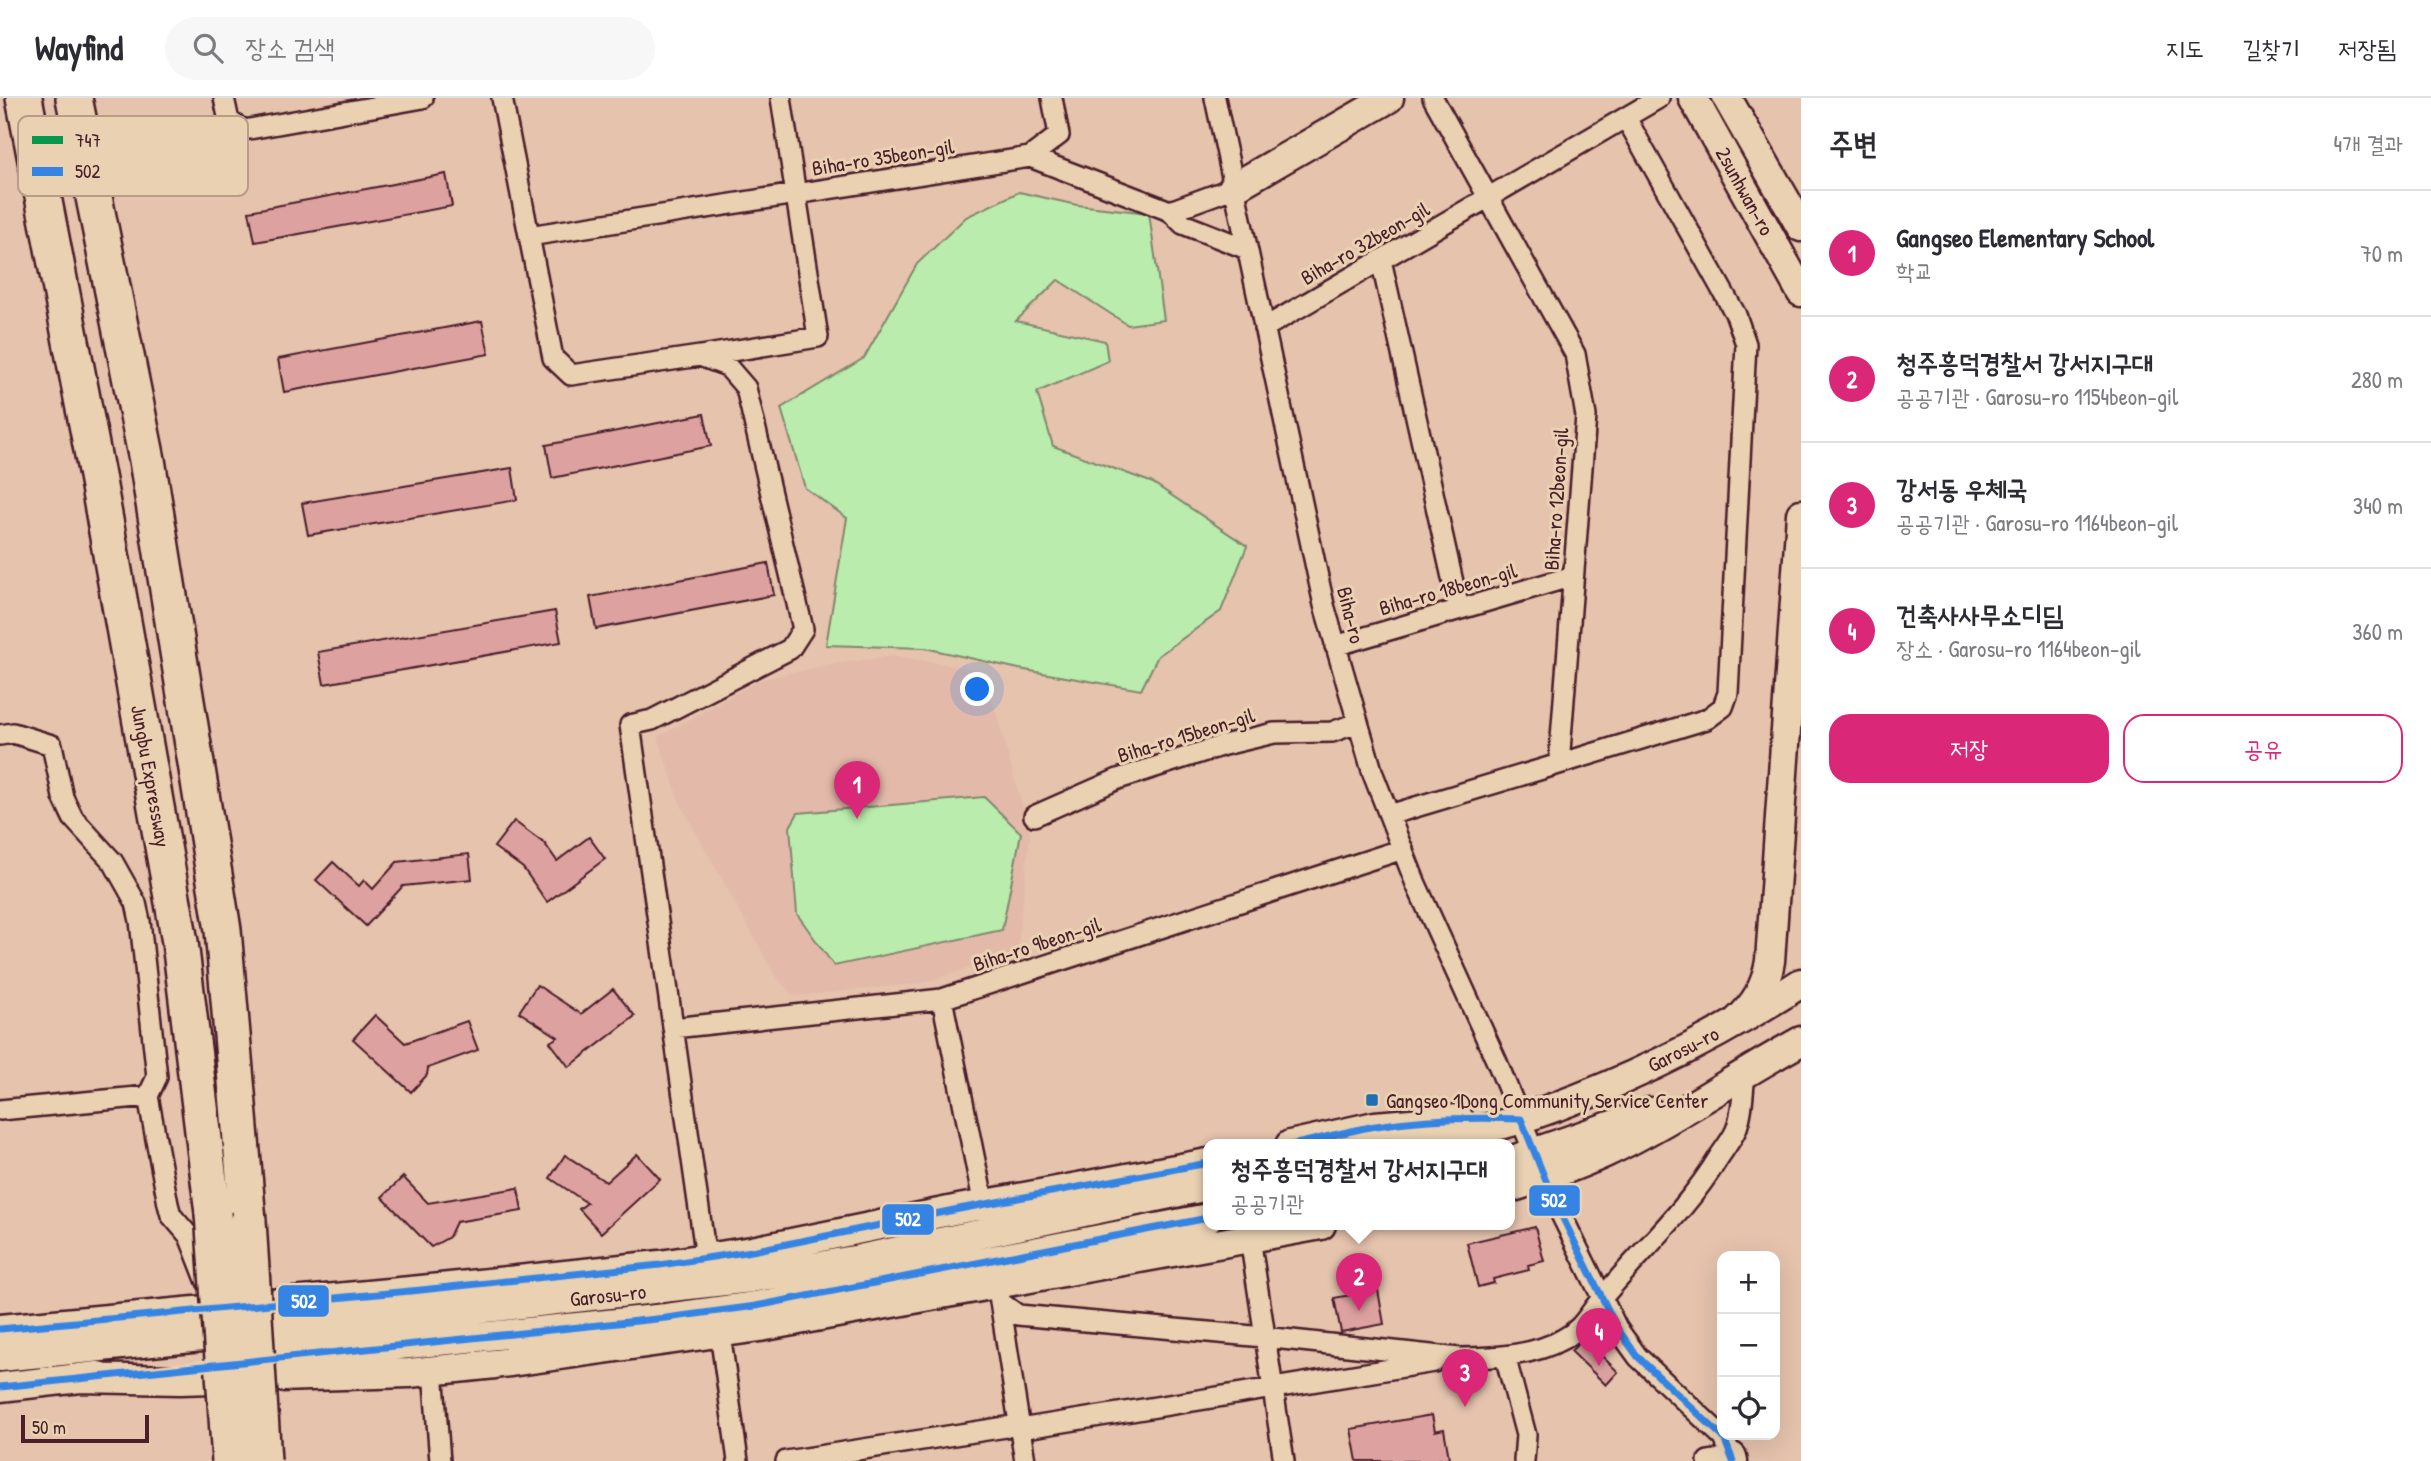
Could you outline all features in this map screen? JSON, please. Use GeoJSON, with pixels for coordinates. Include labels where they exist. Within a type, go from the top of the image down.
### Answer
{"type":"FeatureCollection","features":[{"type":"Feature","properties":{"kind":"highway","name":"Jungbu Expressway"},"geometry":{"type":"LineString","coordinates":[[24,98],[27,116]]}},
{"type":"Feature","properties":{"kind":"highway"},"geometry":{"type":"LineString","coordinates":[[74,98],[78,116]]}},
{"type":"Feature","properties":{"kind":"highway","name":"Jungbu Expressway"},"geometry":{"type":"LineString","coordinates":[[43,196],[98,481],[180,942],[213,1213],[230,1461]]}},
{"type":"Feature","properties":{"kind":"highway"},"geometry":{"type":"LineString","coordinates":[[94,196],[147,460],[223,930],[248,1220],[262,1461]]}},
{"type":"Feature","properties":{"kind":"main road"},"geometry":{"type":"LineString","coordinates":[[1233,188],[1389,98]]}},
{"type":"Feature","properties":{"kind":"main road","name":"2sunhwan-ro"},"geometry":{"type":"LineString","coordinates":[[1693,98],[1800,295]]}},
{"type":"Feature","properties":{"kind":"main road","name":"2sunhwan-ro"},"geometry":{"type":"LineString","coordinates":[[1727,98],[1801,227]]}},
{"type":"Feature","properties":{"kind":"main road"},"geometry":{"type":"LineString","coordinates":[[1735,1023],[1757,999],[1770,961],[1801,514]]}},
{"type":"Feature","properties":{"kind":"main road","name":"Garosu-ro"},"geometry":{"type":"LineString","coordinates":[[1431,1139],[1521,1119],[1679,1055],[1790,991],[1801,976]]}},
{"type":"Feature","properties":{"kind":"main road","name":"Garosu-ro"},"geometry":{"type":"LineString","coordinates":[[1530,1164],[1745,1072],[1801,1033]]}},
{"type":"Feature","properties":{"kind":"main road"},"geometry":{"type":"LineString","coordinates":[[1515,1182],[1530,1164],[1604,1153],[1659,1125],[1801,1041]]}},
{"type":"Feature","properties":{"kind":"main road"},"geometry":{"type":"LineString","coordinates":[[1745,1072],[1801,1050]]}},
{"type":"Feature","properties":{"kind":"main road"},"geometry":{"type":"LineString","coordinates":[[1638,1072],[1637,1090],[1640,1099],[1655,1110]]}},
{"type":"Feature","properties":{"kind":"main road","name":"Garosu-ro"},"geometry":{"type":"LineString","coordinates":[[1317,1139],[1375,1126],[1403,1123],[1521,1119]]}},
{"type":"Feature","properties":{"kind":"main road","name":"Garosu-ro"},"geometry":{"type":"LineString","coordinates":[[0,1329],[216,1310],[706,1258],[1203,1164]]}},
{"type":"Feature","properties":{"kind":"main road","name":"Garosu-ro"},"geometry":{"type":"LineString","coordinates":[[0,1357],[751,1278],[860,1259],[1203,1187]]}},
{"type":"Feature","properties":{"kind":"main road","name":"Garosu-ro"},"geometry":{"type":"LineString","coordinates":[[0,1387],[997,1282],[1203,1220]]}},
{"type":"Feature","properties":{"kind":"main road"},"geometry":{"type":"LineString","coordinates":[[79,1378],[180,1380],[409,1373],[621,1348],[720,1333],[1294,1230]]}},
{"type":"Feature","properties":{"kind":"street"},"geometry":{"type":"LineString","coordinates":[[224,98],[228,116]]}},
{"type":"Feature","properties":{"kind":"street"},"geometry":{"type":"LineString","coordinates":[[248,129],[423,98]]}},
{"type":"Feature","properties":{"kind":"street"},"geometry":{"type":"LineString","coordinates":[[502,98],[552,358],[571,375],[818,337],[781,98]]}},
{"type":"Feature","properties":{"kind":"street"},"geometry":{"type":"LineString","coordinates":[[1030,158],[1059,135],[1052,98]]}},
{"type":"Feature","properties":{"kind":"street","name":"Biha-ro"},"geometry":{"type":"LineString","coordinates":[[1215,98],[1324,605],[1373,774],[1521,1119],[1530,1164],[1617,1328],[1638,1357],[1724,1438],[1724,1460]]}},
{"type":"Feature","properties":{"kind":"street","name":"Biha-ro 12beon-gil"},"geometry":{"type":"LineString","coordinates":[[1433,98],[1575,354],[1586,416],[1559,764]]}},
{"type":"Feature","properties":{"kind":"street","name":"Biha-ro 32beon-gil"},"geometry":{"type":"LineString","coordinates":[[1264,328],[1659,98]]}},
{"type":"Feature","properties":{"kind":"street"},"geometry":{"type":"LineString","coordinates":[[1389,815],[1707,719],[1723,707],[1728,693],[1746,344],[1736,315],[1626,118]]}},
{"type":"Feature","properties":{"kind":"street","name":"Biha-ro 35beon-gil"},"geometry":{"type":"LineString","coordinates":[[529,236],[1030,158],[1170,211],[1183,224],[1247,249]]}},
{"type":"Feature","properties":{"kind":"street"},"geometry":{"type":"LineString","coordinates":[[1170,211],[1233,188]]}},
{"type":"Feature","properties":{"kind":"street"},"geometry":{"type":"LineString","coordinates":[[1381,260],[1459,609]]}},
{"type":"Feature","properties":{"kind":"street"},"geometry":{"type":"LineString","coordinates":[[700,356],[727,366],[746,388],[803,629],[790,649],[652,720],[630,725],[706,1258]]}},
{"type":"Feature","properties":{"kind":"street","name":"Biha-ro 18beon-gil"},"geometry":{"type":"LineString","coordinates":[[1335,646],[1573,576]]}},
{"type":"Feature","properties":{"kind":"street","name":"Biha-ro 15beon-gil"},"geometry":{"type":"LineString","coordinates":[[1034,816],[1118,779],[1224,745],[1274,733],[1332,732],[1357,723]]}},
{"type":"Feature","properties":{"kind":"street"},"geometry":{"type":"LineString","coordinates":[[0,735],[13,733],[52,745],[63,797],[73,818],[113,862],[136,903],[141,921],[157,1077],[148,1096],[168,1204],[172,1215],[189,1236],[216,1310]]}},
{"type":"Feature","properties":{"kind":"street","name":"Biha-ro 9beon-gil"},"geometry":{"type":"LineString","coordinates":[[673,1028],[942,999],[1403,849]]}},
{"type":"Feature","properties":{"kind":"street"},"geometry":{"type":"LineString","coordinates":[[942,999],[984,1205]]}},
{"type":"Feature","properties":{"kind":"street"},"geometry":{"type":"LineString","coordinates":[[786,1461],[1272,1389],[1459,1358],[1505,1356],[1562,1340],[1582,1326],[1602,1298],[1675,1219],[1713,1168],[1735,1130],[1741,1108],[1745,1072]]}},
{"type":"Feature","properties":{"kind":"street"},"geometry":{"type":"LineString","coordinates":[[0,1110],[148,1096]]}},
{"type":"Feature","properties":{"kind":"street"},"geometry":{"type":"LineString","coordinates":[[989,1232],[1025,1461]]}},
{"type":"Feature","properties":{"kind":"street"},"geometry":{"type":"LineString","coordinates":[[1250,1238],[1284,1461]]}},
{"type":"Feature","properties":{"kind":"street"},"geometry":{"type":"LineString","coordinates":[[997,1282],[1018,1315],[1459,1358]]}},
{"type":"Feature","properties":{"kind":"street"},"geometry":{"type":"LineString","coordinates":[[720,1333],[738,1461]]}},
{"type":"Feature","properties":{"kind":"street"},"geometry":{"type":"LineString","coordinates":[[1505,1356],[1526,1435],[1524,1461]]}},
{"type":"Feature","properties":{"kind":"street"},"geometry":{"type":"LineString","coordinates":[[433,1370],[440,1461]]}},
{"type":"Feature","properties":{"kind":"shaded area"},"geometry":{"type":"Polygon","coordinates":[[[895,656],[984,671],[1030,834],[1017,953],[922,983],[794,996],[775,975],[680,803],[658,737],[760,680],[833,664],[895,656]]]}},
{"type":"Feature","properties":{"kind":"green space"},"geometry":{"type":"Polygon","coordinates":[[[1019,192],[1077,205],[1149,213],[1164,320],[1128,325],[1058,280],[1016,321],[1105,341],[1108,361],[1037,392],[1053,446],[1153,483],[1247,546],[1221,611],[1158,656],[1141,690],[1019,669],[925,648],[826,645],[847,518],[805,488],[781,408],[864,358],[917,264],[966,217],[1019,192]]]}},
{"type":"Feature","properties":{"kind":"green space"},"geometry":{"type":"Polygon","coordinates":[[[984,797],[1021,833],[1002,930],[834,966],[797,914],[790,827],[798,813],[984,797]]]}},
{"type":"Feature","properties":{"kind":"building"},"geometry":{"type":"Polygon","coordinates":[[[446,174],[452,206],[255,242],[249,211],[446,174]]]}},
{"type":"Feature","properties":{"kind":"building"},"geometry":{"type":"Polygon","coordinates":[[[482,321],[489,354],[284,392],[278,359],[482,321]]]}},
{"type":"Feature","properties":{"kind":"building"},"geometry":{"type":"Polygon","coordinates":[[[704,414],[711,446],[552,478],[546,445],[704,414]]]}},
{"type":"Feature","properties":{"kind":"building"},"geometry":{"type":"Polygon","coordinates":[[[512,468],[517,500],[308,535],[302,503],[512,468]]]}},
{"type":"Feature","properties":{"kind":"building"},"geometry":{"type":"Polygon","coordinates":[[[768,563],[774,595],[596,629],[590,597],[768,563]]]}},
{"type":"Feature","properties":{"kind":"building"},"geometry":{"type":"Polygon","coordinates":[[[555,611],[561,642],[324,684],[318,652],[555,611]]]}},
{"type":"Feature","properties":{"kind":"building"},"geometry":{"type":"Polygon","coordinates":[[[514,821],[545,844],[557,861],[589,837],[605,859],[547,902],[523,868],[494,847],[514,821]]]}},
{"type":"Feature","properties":{"kind":"building"},"geometry":{"type":"Polygon","coordinates":[[[469,854],[472,879],[403,886],[366,926],[316,880],[333,862],[359,886],[364,880],[373,889],[397,862],[469,854]]]}},
{"type":"Feature","properties":{"kind":"building"},"geometry":{"type":"Polygon","coordinates":[[[537,985],[581,1014],[613,989],[635,1016],[569,1067],[550,1042],[558,1037],[519,1012],[537,985]]]}},
{"type":"Feature","properties":{"kind":"building"},"geometry":{"type":"Polygon","coordinates":[[[375,1015],[405,1043],[467,1021],[478,1050],[428,1068],[427,1075],[411,1092],[353,1039],[375,1015]]]}},
{"type":"Feature","properties":{"kind":"building"},"geometry":{"type":"Polygon","coordinates":[[[637,1154],[660,1179],[601,1233],[579,1209],[587,1203],[550,1178],[565,1155],[606,1182],[637,1154]]]}},
{"type":"Feature","properties":{"kind":"building"},"geometry":{"type":"Polygon","coordinates":[[[403,1177],[428,1203],[518,1188],[522,1211],[456,1222],[449,1237],[431,1247],[382,1197],[403,1177]]]}},
{"type":"Feature","properties":{"kind":"building"},"geometry":{"type":"Polygon","coordinates":[[[1535,1227],[1544,1261],[1528,1265],[1529,1270],[1493,1279],[1494,1283],[1478,1287],[1467,1243],[1535,1227]]]}},
{"type":"Feature","properties":{"kind":"building"},"geometry":{"type":"Polygon","coordinates":[[[1378,1290],[1384,1324],[1341,1332],[1334,1298],[1378,1290]]]}},
{"type":"Feature","properties":{"kind":"building"},"geometry":{"type":"Polygon","coordinates":[[[1579,1343],[1590,1344],[1618,1372],[1606,1385],[1571,1351],[1579,1343]]]}},
{"type":"Feature","properties":{"kind":"building"},"geometry":{"type":"Polygon","coordinates":[[[1432,1415],[1435,1431],[1444,1429],[1449,1458],[1430,1461],[1357,1461],[1351,1429],[1432,1415]]]}},
{"type":"Feature","properties":{"kind":"transit line","name":"502"},"geometry":{"type":"LineString","coordinates":[[1317,1139],[1412,1121],[1521,1119],[1552,1196],[1617,1328],[1638,1357],[1724,1438],[1733,1461]]}},
{"type":"Feature","properties":{"kind":"transit line","name":"502"},"geometry":{"type":"LineString","coordinates":[[0,1329],[660,1265],[752,1251],[1203,1164]]}},
{"type":"Feature","properties":{"kind":"transit line","name":"502"},"geometry":{"type":"LineString","coordinates":[[0,1387],[666,1318],[756,1306],[1203,1219]]}},
{"type":"Feature","properties":{"kind":"place","name":"Gangseo Elementary School"},"geometry":{"type":"Point","coordinates":[857,819]}},
{"type":"Feature","properties":{"kind":"place","name":"Gangseo 1Dong Community Service Center"},"geometry":{"type":"Point","coordinates":[1372,1100]}},
{"type":"Feature","properties":{"kind":"place","name":"청주흥덕경찰서 강서지구대"},"geometry":{"type":"Point","coordinates":[1359,1311]}},
{"type":"Feature","properties":{"kind":"place","name":"건축사사무소디딤"},"geometry":{"type":"Point","coordinates":[1599,1366]}},
{"type":"Feature","properties":{"kind":"place","name":"강서동 우체국"},"geometry":{"type":"Point","coordinates":[1465,1407]}}]}
